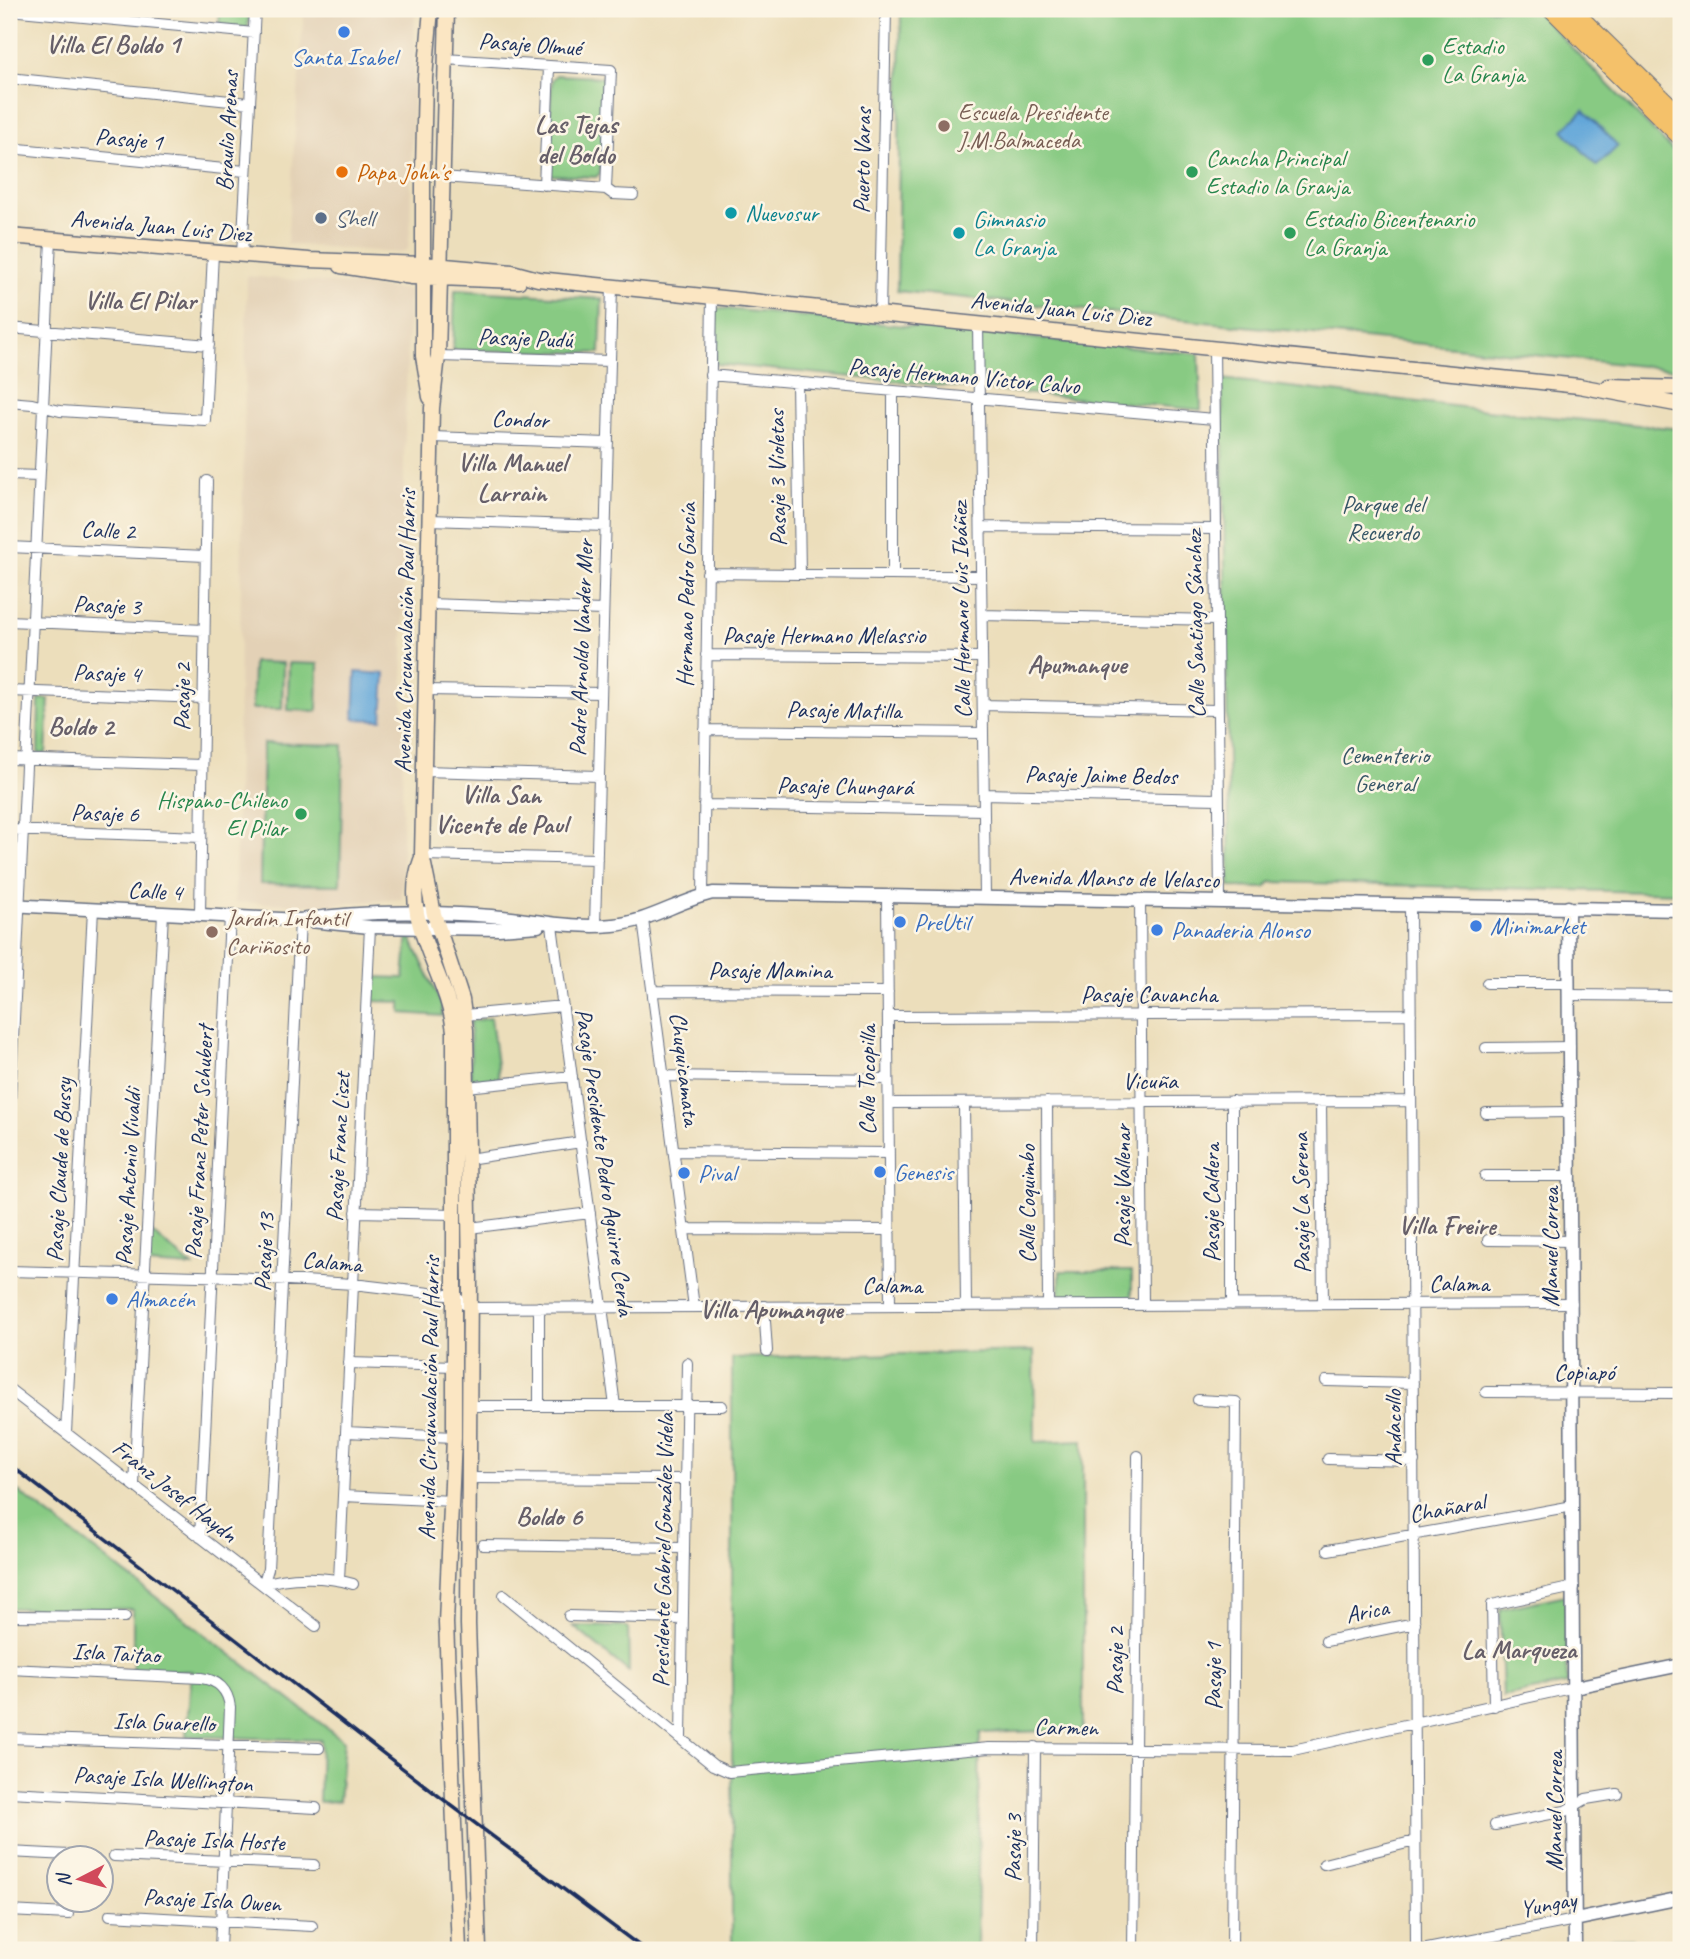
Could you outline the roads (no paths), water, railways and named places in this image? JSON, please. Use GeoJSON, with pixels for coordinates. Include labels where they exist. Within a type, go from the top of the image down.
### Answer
{"type":"FeatureCollection","features":[{"type":"Feature","properties":{"kind":"main road","name":"Avenida Circunvalación Paul Harris"},"geometry":{"type":"LineString","coordinates":[[431,9],[425,78],[423,356],[432,408]]}},
{"type":"Feature","properties":{"kind":"main road","name":"Avenida Circunvalación Paul Harris"},"geometry":{"type":"LineString","coordinates":[[447,9],[438,356],[432,408],[422,855],[438,929],[465,1015],[469,1228],[468,1624],[479,1950]]}},
{"type":"Feature","properties":{"kind":"main road"},"geometry":{"type":"LineString","coordinates":[[1551,9],[1681,138]]}},
{"type":"Feature","properties":{"kind":"main road"},"geometry":{"type":"LineString","coordinates":[[1572,9],[1681,116]]}},
{"type":"Feature","properties":{"kind":"main road","name":"Avenida Juan Luis Diez"},"geometry":{"type":"LineString","coordinates":[[9,236],[309,260],[383,274],[440,272],[509,281],[538,279],[712,296],[1579,386],[1681,405]]}},
{"type":"Feature","properties":{"kind":"main road","name":"Avenida Juan Luis Diez"},"geometry":{"type":"LineString","coordinates":[[1579,386],[1681,388]]}},
{"type":"Feature","properties":{"kind":"main road","name":"Avenida Circunvalación Paul Harris"},"geometry":{"type":"LineString","coordinates":[[422,855],[415,880],[416,913],[453,1017],[454,1437],[446,1623],[459,1950]]}},
{"type":"Feature","properties":{"kind":"street","name":"Braulio Arenas"},"geometry":{"type":"LineString","coordinates":[[242,256],[255,9]]}},
{"type":"Feature","properties":{"kind":"street","name":"Puerto Varas"},"geometry":{"type":"LineString","coordinates":[[880,314],[887,9]]}},
{"type":"Feature","properties":{"kind":"street"},"geometry":{"type":"LineString","coordinates":[[9,10],[254,33]]}},
{"type":"Feature","properties":{"kind":"street","name":"Pasaje Olmué"},"geometry":{"type":"LineString","coordinates":[[445,59],[611,70],[606,189]]}},
{"type":"Feature","properties":{"kind":"street"},"geometry":{"type":"LineString","coordinates":[[544,185],[549,67]]}},
{"type":"Feature","properties":{"kind":"street"},"geometry":{"type":"LineString","coordinates":[[9,78],[249,103]]}},
{"type":"Feature","properties":{"kind":"street","name":"Pasaje 1"},"geometry":{"type":"LineString","coordinates":[[9,148],[245,171]]}},
{"type":"Feature","properties":{"kind":"street"},"geometry":{"type":"LineString","coordinates":[[442,177],[606,189],[613,194],[633,195]]}},
{"type":"Feature","properties":{"kind":"street"},"geometry":{"type":"LineString","coordinates":[[9,1124],[14,905],[23,831],[51,239]]}},
{"type":"Feature","properties":{"kind":"street"},"geometry":{"type":"LineString","coordinates":[[9,402],[60,411],[205,420],[213,253]]}},
{"type":"Feature","properties":{"kind":"street","name":"Padre Arnoldo Vander Mer"},"geometry":{"type":"LineString","coordinates":[[595,926],[612,286]]}},
{"type":"Feature","properties":{"kind":"street","name":"Hermano Pedro García"},"geometry":{"type":"LineString","coordinates":[[703,895],[712,296]]}},
{"type":"Feature","properties":{"kind":"street","name":"Calle Hermano Luis Ibáñez"},"geometry":{"type":"LineString","coordinates":[[978,324],[985,897]]}},
{"type":"Feature","properties":{"kind":"street"},"geometry":{"type":"LineString","coordinates":[[9,328],[209,345]]}},
{"type":"Feature","properties":{"kind":"street","name":"Calle Santiago Sánchez"},"geometry":{"type":"LineString","coordinates":[[1214,347],[1220,900]]}},
{"type":"Feature","properties":{"kind":"street","name":"Pasaje Pudú"},"geometry":{"type":"LineString","coordinates":[[438,356],[610,361]]}},
{"type":"Feature","properties":{"kind":"street","name":"Pasaje Hermano Víctor Calvo"},"geometry":{"type":"LineString","coordinates":[[710,375],[1214,419]]}},
{"type":"Feature","properties":{"kind":"street","name":"Pasaje 3 Violetas"},"geometry":{"type":"LineString","coordinates":[[797,382],[800,574]]}},
{"type":"Feature","properties":{"kind":"street"},"geometry":{"type":"LineString","coordinates":[[893,391],[893,575]]}},
{"type":"Feature","properties":{"kind":"street","name":"Condor"},"geometry":{"type":"LineString","coordinates":[[432,437],[608,443]]}},
{"type":"Feature","properties":{"kind":"street"},"geometry":{"type":"LineString","coordinates":[[9,475],[40,477]]}},
{"type":"Feature","properties":{"kind":"street","name":"Pasaje 2"},"geometry":{"type":"LineString","coordinates":[[200,915],[207,481]]}},
{"type":"Feature","properties":{"kind":"street"},"geometry":{"type":"LineString","coordinates":[[430,520],[606,526]]}},
{"type":"Feature","properties":{"kind":"street"},"geometry":{"type":"LineString","coordinates":[[981,527],[1215,529]]}},
{"type":"Feature","properties":{"kind":"street","name":"Calle 2"},"geometry":{"type":"LineString","coordinates":[[9,547],[205,556]]}},
{"type":"Feature","properties":{"kind":"street"},"geometry":{"type":"LineString","coordinates":[[708,573],[981,576]]}},
{"type":"Feature","properties":{"kind":"street"},"geometry":{"type":"LineString","coordinates":[[428,604],[603,610]]}},
{"type":"Feature","properties":{"kind":"street"},"geometry":{"type":"LineString","coordinates":[[982,615],[1216,620]]}},
{"type":"Feature","properties":{"kind":"street","name":"Pasaje 3"},"geometry":{"type":"LineString","coordinates":[[9,621],[204,631]]}},
{"type":"Feature","properties":{"kind":"street","name":"Pasaje Hermano Melassio"},"geometry":{"type":"LineString","coordinates":[[706,655],[982,657]]}},
{"type":"Feature","properties":{"kind":"street"},"geometry":{"type":"LineString","coordinates":[[426,690],[601,693]]}},
{"type":"Feature","properties":{"kind":"street","name":"Pasaje 4"},"geometry":{"type":"LineString","coordinates":[[9,691],[203,698]]}},
{"type":"Feature","properties":{"kind":"street"},"geometry":{"type":"LineString","coordinates":[[983,705],[1216,710]]}},
{"type":"Feature","properties":{"kind":"street","name":"Pasaje Matilla"},"geometry":{"type":"LineString","coordinates":[[705,730],[983,733]]}},
{"type":"Feature","properties":{"kind":"street"},"geometry":{"type":"LineString","coordinates":[[9,759],[202,765]]}},
{"type":"Feature","properties":{"kind":"street"},"geometry":{"type":"LineString","coordinates":[[424,771],[599,776]]}},
{"type":"Feature","properties":{"kind":"street","name":"Pasaje Jaime Bedos"},"geometry":{"type":"LineString","coordinates":[[984,794],[1218,799]]}},
{"type":"Feature","properties":{"kind":"street","name":"Pasaje Chungará"},"geometry":{"type":"LineString","coordinates":[[705,805],[984,810]]}},
{"type":"Feature","properties":{"kind":"street","name":"Pasaje 6"},"geometry":{"type":"LineString","coordinates":[[9,830],[201,837]]}},
{"type":"Feature","properties":{"kind":"street"},"geometry":{"type":"LineString","coordinates":[[422,855],[597,859]]}},
{"type":"Feature","properties":{"kind":"street","name":"Avenida Manso de Velasco"},"geometry":{"type":"LineString","coordinates":[[421,929],[595,926],[643,920],[713,893],[1681,910]]}},
{"type":"Feature","properties":{"kind":"street","name":"Calle Tocopilla"},"geometry":{"type":"LineString","coordinates":[[887,895],[890,1306]]}},
{"type":"Feature","properties":{"kind":"street","name":"Pasaje Vallenar"},"geometry":{"type":"LineString","coordinates":[[1140,899],[1143,1305]]}},
{"type":"Feature","properties":{"kind":"street","name":"Calle 4"},"geometry":{"type":"LineString","coordinates":[[14,905],[421,929]]}},
{"type":"Feature","properties":{"kind":"street","name":"Andacollo"},"geometry":{"type":"LineString","coordinates":[[1410,905],[1416,1950]]}},
{"type":"Feature","properties":{"kind":"street","name":"Manuel Correa"},"geometry":{"type":"LineString","coordinates":[[1568,907],[1575,1950]]}},
{"type":"Feature","properties":{"kind":"street","name":"Pasaje Claude de Bussy"},"geometry":{"type":"LineString","coordinates":[[66,1433],[93,909]]}},
{"type":"Feature","properties":{"kind":"street","name":"Pasaje Antonio Vivaldi"},"geometry":{"type":"LineString","coordinates":[[134,1485],[163,913]]}},
{"type":"Feature","properties":{"kind":"street","name":"Calle 4"},"geometry":{"type":"LineString","coordinates":[[300,920],[358,913],[416,913]]}},
{"type":"Feature","properties":{"kind":"street","name":"Avenida Manso de Velasco"},"geometry":{"type":"LineString","coordinates":[[416,913],[493,916],[552,925]]}},
{"type":"Feature","properties":{"kind":"street","name":"Pasaje Franz Peter Schubert"},"geometry":{"type":"LineString","coordinates":[[201,1537],[230,916]]}},
{"type":"Feature","properties":{"kind":"street","name":"Pasaje 13"},"geometry":{"type":"LineString","coordinates":[[263,1586],[268,1569],[300,920]]}},
{"type":"Feature","properties":{"kind":"street","name":"Chuquicamata"},"geometry":{"type":"LineString","coordinates":[[643,920],[694,1307]]}},
{"type":"Feature","properties":{"kind":"street","name":"Pasaje Presidente Pedro Aguirre Cerda"},"geometry":{"type":"LineString","coordinates":[[552,925],[615,1406]]}},
{"type":"Feature","properties":{"kind":"street","name":"Pasaje Franz Liszt"},"geometry":{"type":"LineString","coordinates":[[339,1580],[370,927]]}},
{"type":"Feature","properties":{"kind":"street"},"geometry":{"type":"LineString","coordinates":[[1487,983],[1681,996]]}},
{"type":"Feature","properties":{"kind":"street","name":"Pasaje Mamina"},"geometry":{"type":"LineString","coordinates":[[653,990],[888,992]]}},
{"type":"Feature","properties":{"kind":"street"},"geometry":{"type":"LineString","coordinates":[[465,1015],[563,1006]]}},
{"type":"Feature","properties":{"kind":"street","name":"Pasaje Cavancha"},"geometry":{"type":"LineString","coordinates":[[888,1016],[1411,1014]]}},
{"type":"Feature","properties":{"kind":"street"},"geometry":{"type":"LineString","coordinates":[[1486,1048],[1570,1047]]}},
{"type":"Feature","properties":{"kind":"street"},"geometry":{"type":"LineString","coordinates":[[467,1087],[572,1076]]}},
{"type":"Feature","properties":{"kind":"street"},"geometry":{"type":"LineString","coordinates":[[664,1076],[888,1079]]}},
{"type":"Feature","properties":{"kind":"street","name":"Pasaje Caldera"},"geometry":{"type":"LineString","coordinates":[[1232,1101],[1232,1305]]}},
{"type":"Feature","properties":{"kind":"street","name":"Pasaje La Serena"},"geometry":{"type":"LineString","coordinates":[[1321,1101],[1323,1304]]}},
{"type":"Feature","properties":{"kind":"street","name":"Vicuña"},"geometry":{"type":"LineString","coordinates":[[888,1103],[1411,1101]]}},
{"type":"Feature","properties":{"kind":"street","name":"Calle Coquimbo"},"geometry":{"type":"LineString","coordinates":[[1047,1102],[1048,1305]]}},
{"type":"Feature","properties":{"kind":"street"},"geometry":{"type":"LineString","coordinates":[[964,1103],[966,1306]]}},
{"type":"Feature","properties":{"kind":"street"},"geometry":{"type":"LineString","coordinates":[[1486,1112],[1570,1112]]}},
{"type":"Feature","properties":{"kind":"street"},"geometry":{"type":"LineString","coordinates":[[468,1159],[581,1142]]}},
{"type":"Feature","properties":{"kind":"street"},"geometry":{"type":"LineString","coordinates":[[674,1151],[889,1153]]}},
{"type":"Feature","properties":{"kind":"street"},"geometry":{"type":"LineString","coordinates":[[1485,1176],[1571,1176]]}},
{"type":"Feature","properties":{"kind":"street"},"geometry":{"type":"LineString","coordinates":[[356,1212],[455,1214]]}},
{"type":"Feature","properties":{"kind":"street"},"geometry":{"type":"LineString","coordinates":[[469,1228],[590,1213]]}},
{"type":"Feature","properties":{"kind":"street"},"geometry":{"type":"LineString","coordinates":[[684,1229],[890,1230]]}},
{"type":"Feature","properties":{"kind":"street"},"geometry":{"type":"LineString","coordinates":[[1488,1240],[1571,1241]]}},
{"type":"Feature","properties":{"kind":"street","name":"Calama"},"geometry":{"type":"LineString","coordinates":[[9,1271],[284,1279],[455,1296]]}},
{"type":"Feature","properties":{"kind":"street"},"geometry":{"type":"LineString","coordinates":[[455,1296],[469,1308]]}},
{"type":"Feature","properties":{"kind":"street","name":"Calama"},"geometry":{"type":"LineString","coordinates":[[469,1308],[1572,1303]]}},
{"type":"Feature","properties":{"kind":"street"},"geometry":{"type":"LineString","coordinates":[[765,1306],[767,1350]]}},
{"type":"Feature","properties":{"kind":"street"},"geometry":{"type":"LineString","coordinates":[[539,1307],[539,1406]]}},
{"type":"Feature","properties":{"kind":"street"},"geometry":{"type":"LineString","coordinates":[[349,1363],[454,1366]]}},
{"type":"Feature","properties":{"kind":"street","name":"Presidente Gabriel González Videla"},"geometry":{"type":"LineString","coordinates":[[681,1737],[687,1363]]}},
{"type":"Feature","properties":{"kind":"street"},"geometry":{"type":"LineString","coordinates":[[1326,1381],[1413,1383]]}},
{"type":"Feature","properties":{"kind":"street","name":"Franz Josef Haydn"},"geometry":{"type":"LineString","coordinates":[[9,1389],[316,1626]]}},
{"type":"Feature","properties":{"kind":"street","name":"Copiapó"},"geometry":{"type":"LineString","coordinates":[[1486,1392],[1681,1393]]}},
{"type":"Feature","properties":{"kind":"street","name":"Pasaje 1"},"geometry":{"type":"LineString","coordinates":[[1198,1400],[1236,1402],[1232,1950]]}},
{"type":"Feature","properties":{"kind":"street"},"geometry":{"type":"LineString","coordinates":[[468,1406],[722,1406]]}},
{"type":"Feature","properties":{"kind":"street"},"geometry":{"type":"LineString","coordinates":[[346,1432],[454,1437]]}},
{"type":"Feature","properties":{"kind":"street","name":"Pasaje 2"},"geometry":{"type":"LineString","coordinates":[[1133,1950],[1138,1456]]}},
{"type":"Feature","properties":{"kind":"street"},"geometry":{"type":"LineString","coordinates":[[1328,1458],[1414,1461]]}},
{"type":"Feature","properties":{"kind":"street"},"geometry":{"type":"LineString","coordinates":[[467,1478],[685,1479]]}},
{"type":"Feature","properties":{"kind":"street"},"geometry":{"type":"LineString","coordinates":[[343,1496],[453,1501]]}},
{"type":"Feature","properties":{"kind":"street","name":"Chañaral"},"geometry":{"type":"LineString","coordinates":[[1328,1550],[1573,1506]]}},
{"type":"Feature","properties":{"kind":"street"},"geometry":{"type":"LineString","coordinates":[[483,1545],[684,1548]]}},
{"type":"Feature","properties":{"kind":"street"},"geometry":{"type":"LineString","coordinates":[[263,1586],[282,1579],[339,1580],[353,1584]]}},
{"type":"Feature","properties":{"kind":"street"},"geometry":{"type":"LineString","coordinates":[[1494,1706],[1492,1605],[1574,1587]]}},
{"type":"Feature","properties":{"kind":"street","name":"Carmen"},"geometry":{"type":"LineString","coordinates":[[504,1595],[718,1769],[733,1772],[965,1749],[1035,1747],[1293,1750],[1681,1665]]}},
{"type":"Feature","properties":{"kind":"street"},"geometry":{"type":"LineString","coordinates":[[9,1616],[125,1617]]}},
{"type":"Feature","properties":{"kind":"street"},"geometry":{"type":"LineString","coordinates":[[569,1616],[682,1619]]}},
{"type":"Feature","properties":{"kind":"street","name":"Arica"},"geometry":{"type":"LineString","coordinates":[[1326,1641],[1415,1623]]}},
{"type":"Feature","properties":{"kind":"street","name":"Isla Taitao"},"geometry":{"type":"LineString","coordinates":[[9,1669],[201,1678],[220,1685],[229,1701],[228,1745]]}},
{"type":"Feature","properties":{"kind":"street","name":"Isla Guarello"},"geometry":{"type":"LineString","coordinates":[[9,1738],[319,1748]]}},
{"type":"Feature","properties":{"kind":"street"},"geometry":{"type":"LineString","coordinates":[[220,1950],[228,1745]]}},
{"type":"Feature","properties":{"kind":"street","name":"Pasaje 3"},"geometry":{"type":"LineString","coordinates":[[1033,1950],[1035,1747]]}},
{"type":"Feature","properties":{"kind":"street","name":"Pasaje Isla Wellington"},"geometry":{"type":"LineString","coordinates":[[9,1792],[316,1808]]}},
{"type":"Feature","properties":{"kind":"street"},"geometry":{"type":"LineString","coordinates":[[1495,1825],[1565,1811],[1586,1799],[1617,1794]]}},
{"type":"Feature","properties":{"kind":"street"},"geometry":{"type":"LineString","coordinates":[[1324,1864],[1415,1841]]}},
{"type":"Feature","properties":{"kind":"street"},"geometry":{"type":"LineString","coordinates":[[9,1852],[46,1854]]}},
{"type":"Feature","properties":{"kind":"street","name":"Pasaje Isla Hoste"},"geometry":{"type":"LineString","coordinates":[[116,1856],[314,1865]]}},
{"type":"Feature","properties":{"kind":"street","name":"Yungay"},"geometry":{"type":"LineString","coordinates":[[1422,1950],[1454,1947],[1681,1898]]}},
{"type":"Feature","properties":{"kind":"street"},"geometry":{"type":"LineString","coordinates":[[9,1911],[68,1914]]}},
{"type":"Feature","properties":{"kind":"street","name":"Pasaje Isla Owen"},"geometry":{"type":"LineString","coordinates":[[110,1915],[312,1926]]}},
{"type":"Feature","properties":{"kind":"water"},"geometry":{"type":"Polygon","coordinates":[[[1584,110],[1618,146],[1597,166],[1563,130],[1584,110]]]}},
{"type":"Feature","properties":{"kind":"water"},"geometry":{"type":"Polygon","coordinates":[[[356,672],[385,674],[382,720],[354,719],[356,672]]]}},
{"type":"Feature","properties":{"kind":"railway"},"geometry":{"type":"LineString","coordinates":[[9,1464],[432,1791],[645,1950]]}},
{"type":"Feature","properties":{"kind":"place","name":"Santa Isabel"},"geometry":{"type":"Point","coordinates":[344,32]}},
{"type":"Feature","properties":{"kind":"place","name":"Estadio La Granja"},"geometry":{"type":"Point","coordinates":[1428,60]}},
{"type":"Feature","properties":{"kind":"place","name":"Escuela Presidente J.M.Balmaceda"},"geometry":{"type":"Point","coordinates":[944,126]}},
{"type":"Feature","properties":{"kind":"place","name":"Papa John's"},"geometry":{"type":"Point","coordinates":[342,172]}},
{"type":"Feature","properties":{"kind":"place","name":"Cancha Principal Estadio la Granja"},"geometry":{"type":"Point","coordinates":[1192,172]}},
{"type":"Feature","properties":{"kind":"place","name":"Nuevosur"},"geometry":{"type":"Point","coordinates":[731,213]}},
{"type":"Feature","properties":{"kind":"place","name":"Shell"},"geometry":{"type":"Point","coordinates":[321,218]}},
{"type":"Feature","properties":{"kind":"place","name":"Gimnasio La Granja"},"geometry":{"type":"Point","coordinates":[959,233]}},
{"type":"Feature","properties":{"kind":"place","name":"Estadio Bicentenario La Granja"},"geometry":{"type":"Point","coordinates":[1290,233]}},
{"type":"Feature","properties":{"kind":"place","name":"Hispano-Chileno El Pilar"},"geometry":{"type":"Point","coordinates":[301,814]}},
{"type":"Feature","properties":{"kind":"place","name":"PreUtil"},"geometry":{"type":"Point","coordinates":[900,922]}},
{"type":"Feature","properties":{"kind":"place","name":"Minimarket"},"geometry":{"type":"Point","coordinates":[1476,926]}},
{"type":"Feature","properties":{"kind":"place","name":"Panaderia Alonso"},"geometry":{"type":"Point","coordinates":[1157,930]}},
{"type":"Feature","properties":{"kind":"place","name":"Jardín Infantil Cariñosito"},"geometry":{"type":"Point","coordinates":[212,932]}},
{"type":"Feature","properties":{"kind":"place","name":"Genesis"},"geometry":{"type":"Point","coordinates":[880,1172]}},
{"type":"Feature","properties":{"kind":"place","name":"Pival"},"geometry":{"type":"Point","coordinates":[684,1173]}},
{"type":"Feature","properties":{"kind":"place","name":"Almacén"},"geometry":{"type":"Point","coordinates":[112,1299]}},
{"type":"Feature","properties":{"kind":"district","name":"Villa El Boldo 1"},"geometry":{"type":"Point","coordinates":[113,44]}},
{"type":"Feature","properties":{"kind":"district","name":"Las Tejas del Boldo"},"geometry":{"type":"Point","coordinates":[576,139]}},
{"type":"Feature","properties":{"kind":"district","name":"Villa El Pilar"},"geometry":{"type":"Point","coordinates":[140,300]}},
{"type":"Feature","properties":{"kind":"district","name":"Villa Manuel Larrain"},"geometry":{"type":"Point","coordinates":[512,477]}},
{"type":"Feature","properties":{"kind":"district","name":"Apumanque"},"geometry":{"type":"Point","coordinates":[1077,664]}},
{"type":"Feature","properties":{"kind":"district","name":"Boldo 2"},"geometry":{"type":"Point","coordinates":[81,726]}},
{"type":"Feature","properties":{"kind":"district","name":"Villa San Vicente de Paul"},"geometry":{"type":"Point","coordinates":[501,809]}},
{"type":"Feature","properties":{"kind":"district","name":"Villa Freire"},"geometry":{"type":"Point","coordinates":[1447,1225]}},
{"type":"Feature","properties":{"kind":"district","name":"Villa Apumanque"},"geometry":{"type":"Point","coordinates":[771,1309]}},
{"type":"Feature","properties":{"kind":"district","name":"Boldo 6"},"geometry":{"type":"Point","coordinates":[549,1516]}},
{"type":"Feature","properties":{"kind":"district","name":"La Marqueza"},"geometry":{"type":"Point","coordinates":[1519,1649]}},
{"type":"Feature","properties":{"kind":"park label","name":"Parque del Recuerdo"},"geometry":{"type":"Point","coordinates":[1383,518]}},
{"type":"Feature","properties":{"kind":"park label","name":"Cementerio General"},"geometry":{"type":"Point","coordinates":[1385,769]}}]}
